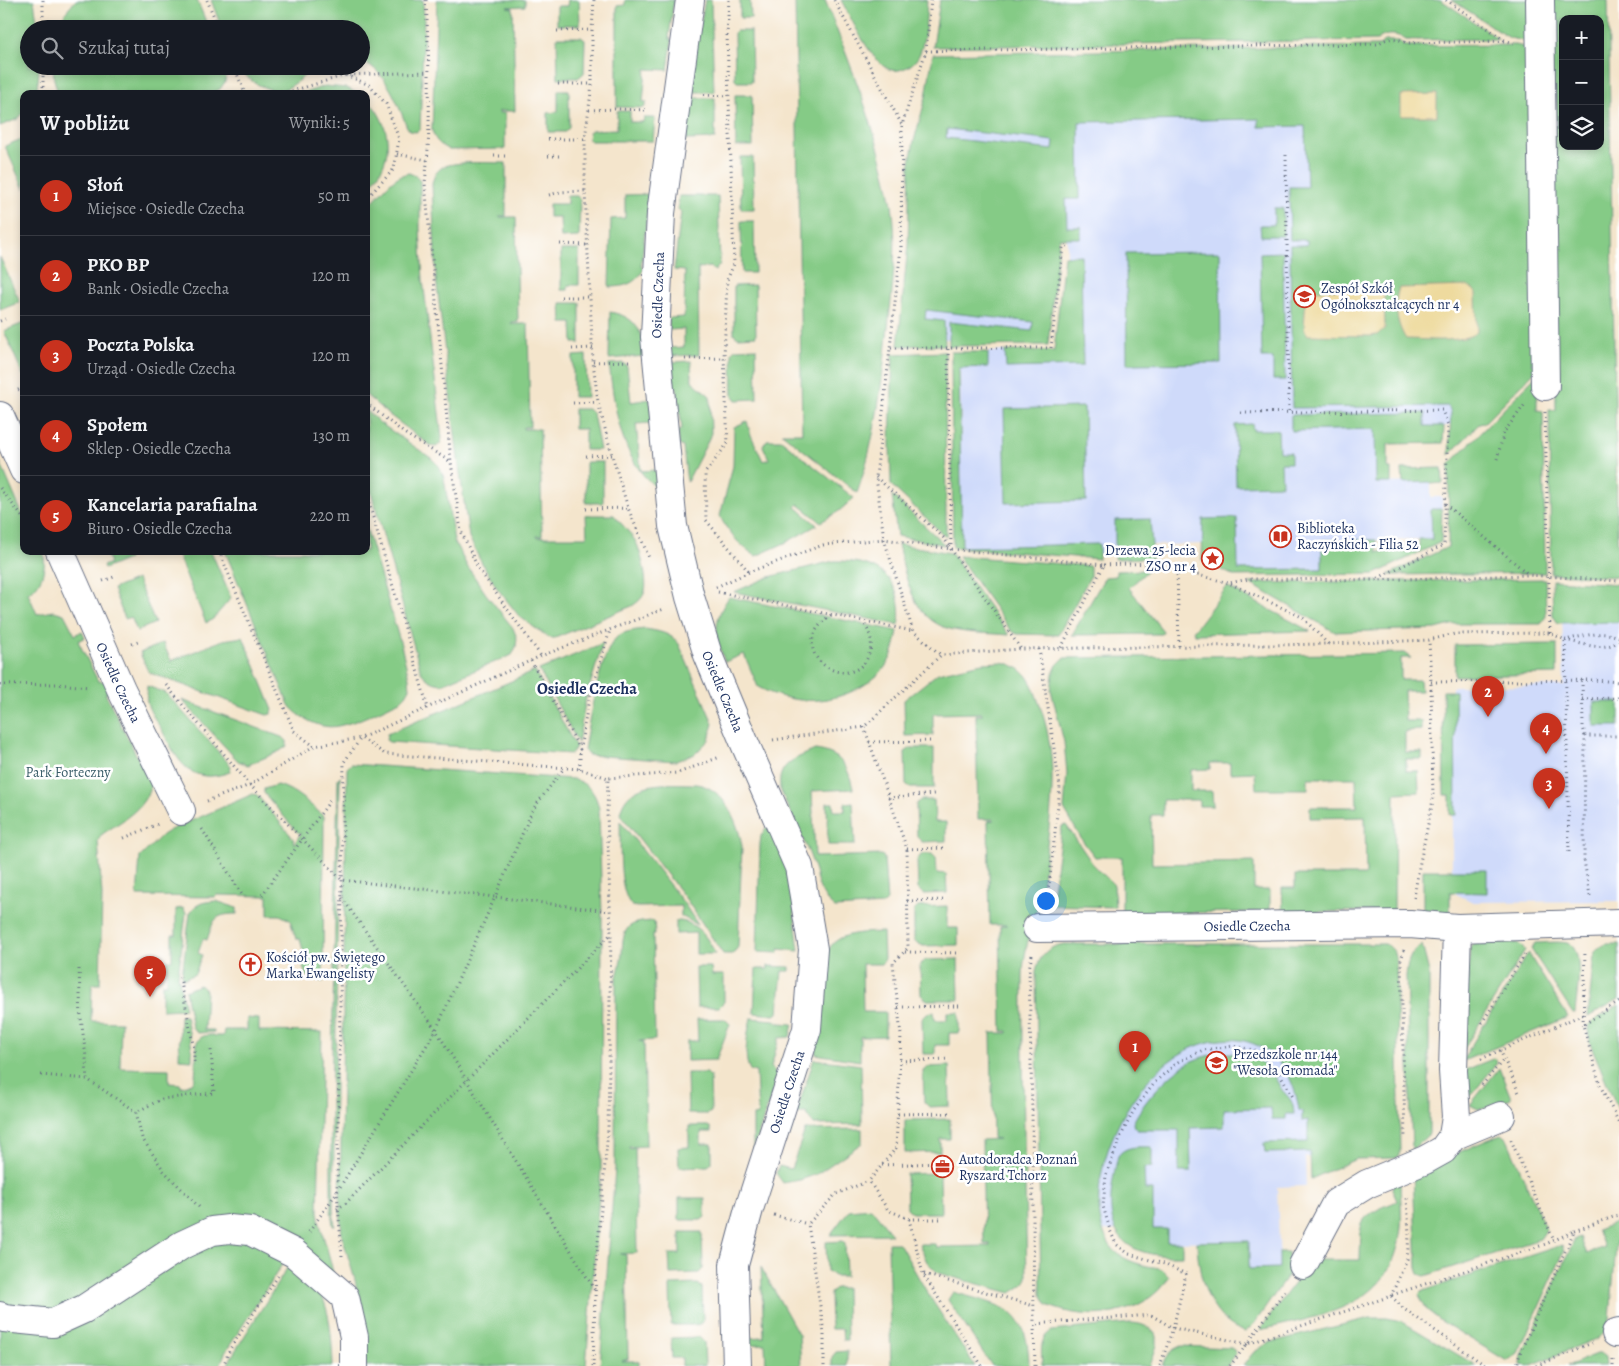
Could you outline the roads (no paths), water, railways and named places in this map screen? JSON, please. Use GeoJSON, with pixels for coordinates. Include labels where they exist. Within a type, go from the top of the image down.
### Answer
{"type":"FeatureCollection","features":[{"type":"Feature","properties":{"kind":"street","name":"Osiedle Czecha"},"geometry":{"type":"LineString","coordinates":[[690,0],[662,213],[655,337],[673,526],[699,594],[708,654],[798,867],[813,948],[807,1029],[749,1208],[734,1265],[737,1366]]}},
{"type":"Feature","properties":{"kind":"street"},"geometry":{"type":"LineString","coordinates":[[1540,0],[1545,386]]}},
{"type":"Feature","properties":{"kind":"street"},"geometry":{"type":"LineString","coordinates":[[0,416],[20,461]]}},
{"type":"Feature","properties":{"kind":"street","name":"Osiedle Czecha"},"geometry":{"type":"LineString","coordinates":[[62,555],[121,689],[185,809]]}},
{"type":"Feature","properties":{"kind":"street","name":"Osiedle Czecha"},"geometry":{"type":"LineString","coordinates":[[1037,928],[1410,924],[1457,928],[1542,926],[1589,914],[1619,922]]}},
{"type":"Feature","properties":{"kind":"street"},"geometry":{"type":"LineString","coordinates":[[1303,1265],[1336,1204],[1367,1184],[1425,1160],[1443,1150],[1453,1136],[1456,1117],[1453,1071],[1457,928]]}},
{"type":"Feature","properties":{"kind":"street"},"geometry":{"type":"LineString","coordinates":[[1453,1136],[1501,1116]]}},
{"type":"Feature","properties":{"kind":"street"},"geometry":{"type":"LineString","coordinates":[[0,1316],[53,1323],[84,1309],[182,1245],[212,1231],[229,1229],[250,1231],[294,1253],[345,1296],[354,1338],[354,1366]]}},
{"type":"Feature","properties":{"kind":"place","name":"Zespół Szkół Ogólnokształcących nr 4"},"geometry":{"type":"Point","coordinates":[1305,296]}},
{"type":"Feature","properties":{"kind":"place","name":"Biblioteka Raczyńskich - Filia 52"},"geometry":{"type":"Point","coordinates":[1281,536]}},
{"type":"Feature","properties":{"kind":"place","name":"Drzewa 25-lecia ZSO nr 4"},"geometry":{"type":"Point","coordinates":[1212,558]}},
{"type":"Feature","properties":{"kind":"place","name":"PKO BP"},"geometry":{"type":"Point","coordinates":[1488,717]}},
{"type":"Feature","properties":{"kind":"place","name":"Społem"},"geometry":{"type":"Point","coordinates":[1546,754]}},
{"type":"Feature","properties":{"kind":"place","name":"Poczta Polska"},"geometry":{"type":"Point","coordinates":[1549,809]}},
{"type":"Feature","properties":{"kind":"place","name":"Kościół pw. Świętego Marka Ewangelisty"},"geometry":{"type":"Point","coordinates":[250,965]}},
{"type":"Feature","properties":{"kind":"place","name":"Kancelaria parafialna"},"geometry":{"type":"Point","coordinates":[150,997]}},
{"type":"Feature","properties":{"kind":"place","name":"Przedszkole nr 144 \"Wesoła Gromada\""},"geometry":{"type":"Point","coordinates":[1217,1062]}},
{"type":"Feature","properties":{"kind":"place","name":"Słoń"},"geometry":{"type":"Point","coordinates":[1135,1072]}},
{"type":"Feature","properties":{"kind":"place","name":"Autodoradca Poznań Ryszard Tchorz"},"geometry":{"type":"Point","coordinates":[943,1167]}},
{"type":"Feature","properties":{"kind":"district","name":"Osiedle Czecha"},"geometry":{"type":"Point","coordinates":[587,689]}},
{"type":"Feature","properties":{"kind":"park label","name":"Park Forteczny"},"geometry":{"type":"Point","coordinates":[68,772]}}]}
